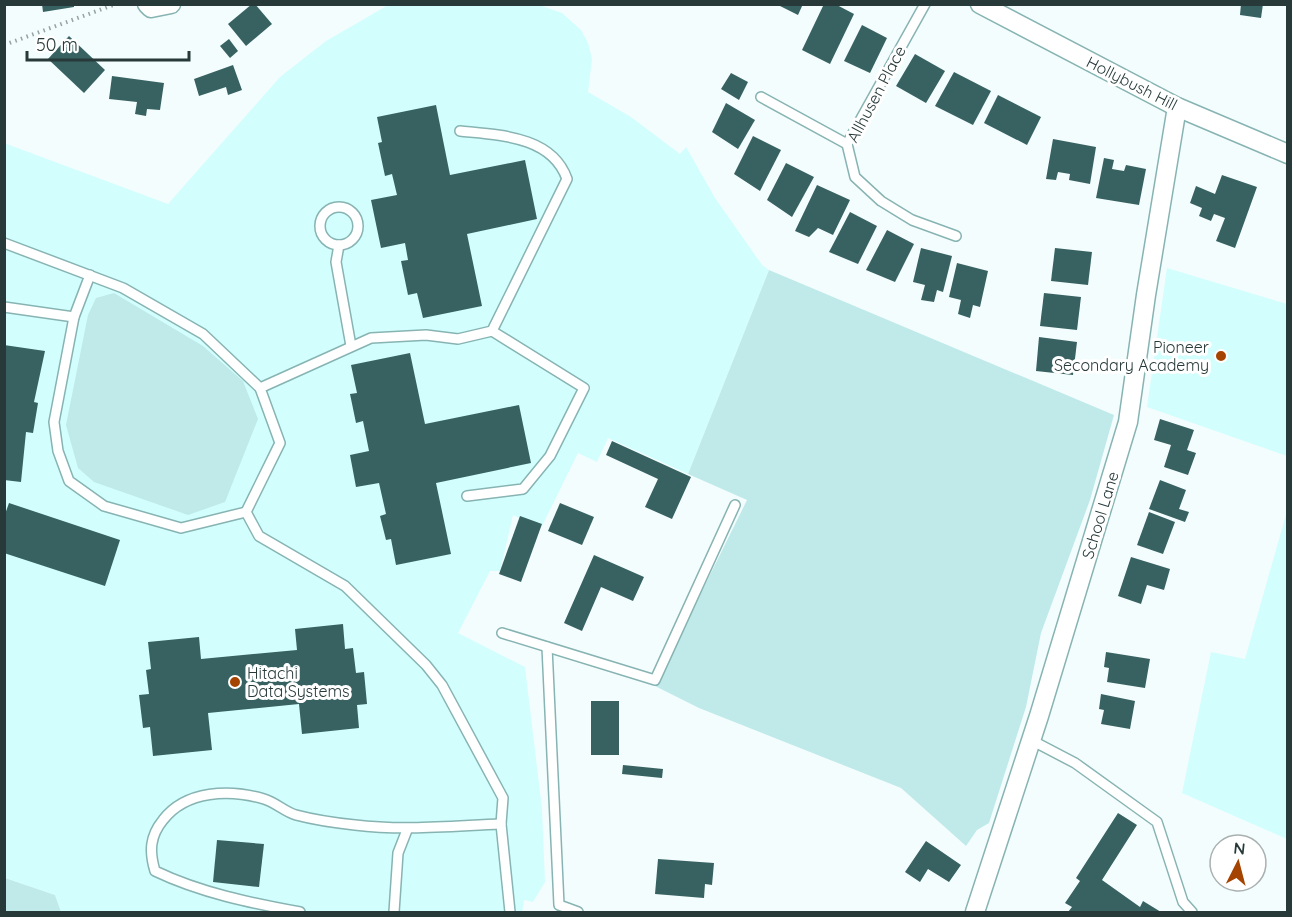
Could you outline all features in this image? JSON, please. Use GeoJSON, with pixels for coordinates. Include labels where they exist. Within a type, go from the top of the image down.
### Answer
{"type":"FeatureCollection","features":[{"type":"Feature","properties":{"kind":"street"},"geometry":{"type":"LineString","coordinates":[[147,4],[151,8],[171,4]]}},
{"type":"Feature","properties":{"kind":"street","name":"Hollybush Hill"},"geometry":{"type":"LineString","coordinates":[[980,4],[1004,11],[1177,107],[1287,154]]}},
{"type":"Feature","properties":{"kind":"street","name":"School Lane"},"geometry":{"type":"LineString","coordinates":[[975,912],[1031,740],[1128,422],[1177,107]]}},
{"type":"Feature","properties":{"kind":"lane","name":"Allhusen Place"},"geometry":{"type":"LineString","coordinates":[[925,4],[847,144],[855,177],[881,201],[912,220],[956,236]]}},
{"type":"Feature","properties":{"kind":"lane"},"geometry":{"type":"LineString","coordinates":[[761,97],[847,144]]}},
{"type":"Feature","properties":{"kind":"lane"},"geometry":{"type":"LineString","coordinates":[[460,131],[506,135],[532,143],[560,163],[567,179],[492,331]]}},
{"type":"Feature","properties":{"kind":"lane"},"geometry":{"type":"LineString","coordinates":[[339,207],[351,211],[358,222],[356,235],[346,244],[339,245],[326,239],[320,228],[324,215],[339,207]]}},
{"type":"Feature","properties":{"kind":"lane"},"geometry":{"type":"LineString","coordinates":[[4,243],[90,274],[123,288],[203,334],[260,388],[280,443],[246,512],[181,528],[104,506],[69,481],[58,451],[54,422],[74,317],[90,274]]}},
{"type":"Feature","properties":{"kind":"lane"},"geometry":{"type":"LineString","coordinates":[[339,245],[336,262],[351,346]]}},
{"type":"Feature","properties":{"kind":"lane"},"geometry":{"type":"LineString","coordinates":[[4,307],[74,317]]}},
{"type":"Feature","properties":{"kind":"lane"},"geometry":{"type":"LineString","coordinates":[[260,388],[371,338],[426,335],[458,339],[492,331],[584,388],[550,456],[523,489],[467,496]]}},
{"type":"Feature","properties":{"kind":"lane"},"geometry":{"type":"LineString","coordinates":[[502,633],[655,680],[735,506]]}},
{"type":"Feature","properties":{"kind":"lane"},"geometry":{"type":"LineString","coordinates":[[246,512],[259,536],[345,586],[426,665],[442,685],[503,798],[501,824],[510,912]]}},
{"type":"Feature","properties":{"kind":"lane"},"geometry":{"type":"LineString","coordinates":[[547,647],[559,905],[578,912]]}},
{"type":"Feature","properties":{"kind":"lane"},"geometry":{"type":"LineString","coordinates":[[1031,740],[1075,763],[1156,822],[1183,902],[1192,912]]}},
{"type":"Feature","properties":{"kind":"lane"},"geometry":{"type":"LineString","coordinates":[[300,912],[251,903],[211,892],[181,883],[155,871],[151,856],[153,832],[167,814],[189,798],[224,793],[265,799],[294,815],[354,825],[407,830],[501,824]]}},
{"type":"Feature","properties":{"kind":"lane"},"geometry":{"type":"LineString","coordinates":[[394,912],[398,854],[407,830]]}},
{"type":"Feature","properties":{"kind":"path"},"geometry":{"type":"LineString","coordinates":[[4,45],[116,4]]}},
{"type":"Feature","properties":{"kind":"shaded area"},"geometry":{"type":"Polygon","coordinates":[[[390,4],[539,5],[562,13],[581,30],[588,43],[592,59],[588,92],[631,117],[680,154],[686,147],[715,198],[762,265],[769,270],[688,474],[608,438],[597,462],[578,453],[541,528],[513,515],[500,571],[490,571],[458,633],[525,667],[542,809],[545,882],[533,902],[524,900],[522,912],[61,912],[55,895],[5,878],[4,143],[168,204],[280,77],[326,41],[390,4]]]}},
{"type":"Feature","properties":{"kind":"shaded area","name":"Pioneer Secondary Academy"},"geometry":{"type":"Polygon","coordinates":[[[1167,268],[1287,304],[1287,456],[1147,407],[1167,268]]]}},
{"type":"Feature","properties":{"kind":"shaded area"},"geometry":{"type":"Polygon","coordinates":[[[769,270],[1114,415],[1090,500],[1041,633],[1026,707],[989,823],[977,830],[966,846],[901,788],[699,708],[655,686],[747,500],[688,474],[769,270]]]}},
{"type":"Feature","properties":{"kind":"shaded area"},"geometry":{"type":"Polygon","coordinates":[[[114,293],[203,346],[243,381],[258,419],[225,502],[188,515],[94,482],[78,468],[66,425],[88,315],[96,298],[114,293]]]}},
{"type":"Feature","properties":{"kind":"shaded area"},"geometry":{"type":"Polygon","coordinates":[[[1287,511],[1288,839],[1182,793],[1211,652],[1245,659],[1287,511]]]}},
{"type":"Feature","properties":{"kind":"shaded area"},"geometry":{"type":"Polygon","coordinates":[[[5,878],[55,895],[61,912],[5,912],[5,878]]]}},
{"type":"Feature","properties":{"kind":"building"},"geometry":{"type":"Polygon","coordinates":[[[42,4],[74,4],[74,7],[43,12],[42,4]]]}},
{"type":"Feature","properties":{"kind":"building"},"geometry":{"type":"Polygon","coordinates":[[[255,4],[272,24],[246,46],[228,24],[255,4]]]}},
{"type":"Feature","properties":{"kind":"building"},"geometry":{"type":"Polygon","coordinates":[[[776,4],[803,4],[798,15],[776,4]]]}},
{"type":"Feature","properties":{"kind":"building"},"geometry":{"type":"Polygon","coordinates":[[[824,4],[835,4],[854,14],[830,64],[802,50],[824,4]]]}},
{"type":"Feature","properties":{"kind":"building"},"geometry":{"type":"Polygon","coordinates":[[[1241,4],[1263,4],[1261,18],[1240,15],[1241,4]]]}},
{"type":"Feature","properties":{"kind":"building"},"geometry":{"type":"Polygon","coordinates":[[[862,25],[887,38],[870,73],[844,61],[862,25]]]}},
{"type":"Feature","properties":{"kind":"building"},"geometry":{"type":"Polygon","coordinates":[[[69,36],[105,70],[84,93],[48,59],[69,36]]]}},
{"type":"Feature","properties":{"kind":"building"},"geometry":{"type":"Polygon","coordinates":[[[229,39],[238,51],[230,58],[220,46],[229,39]]]}},
{"type":"Feature","properties":{"kind":"building"},"geometry":{"type":"Polygon","coordinates":[[[915,54],[945,71],[926,103],[896,86],[915,54]]]}},
{"type":"Feature","properties":{"kind":"building"},"geometry":{"type":"Polygon","coordinates":[[[233,65],[242,90],[228,95],[226,87],[199,96],[194,79],[233,65]]]}},
{"type":"Feature","properties":{"kind":"building"},"geometry":{"type":"Polygon","coordinates":[[[954,72],[991,91],[973,125],[935,106],[954,72]]]}},
{"type":"Feature","properties":{"kind":"building"},"geometry":{"type":"Polygon","coordinates":[[[731,73],[748,82],[739,100],[721,89],[731,73]]]}},
{"type":"Feature","properties":{"kind":"building"},"geometry":{"type":"Polygon","coordinates":[[[112,76],[164,83],[160,110],[147,109],[146,116],[135,114],[137,102],[109,99],[112,76]]]}},
{"type":"Feature","properties":{"kind":"building"},"geometry":{"type":"Polygon","coordinates":[[[998,95],[1041,117],[1027,145],[984,123],[998,95]]]}},
{"type":"Feature","properties":{"kind":"building"},"geometry":{"type":"Polygon","coordinates":[[[726,103],[755,120],[738,149],[712,132],[726,103]]]}},
{"type":"Feature","properties":{"kind":"building"},"geometry":{"type":"Polygon","coordinates":[[[436,105],[450,175],[525,160],[537,219],[467,234],[482,306],[423,318],[417,293],[408,295],[401,261],[408,260],[405,243],[381,248],[371,200],[397,195],[392,174],[385,176],[378,143],[382,142],[377,117],[436,105]]]}},
{"type":"Feature","properties":{"kind":"building"},"geometry":{"type":"Polygon","coordinates":[[[753,136],[781,150],[760,191],[734,174],[753,136]]]}},
{"type":"Feature","properties":{"kind":"building"},"geometry":{"type":"Polygon","coordinates":[[[1053,139],[1096,147],[1090,184],[1069,180],[1070,174],[1058,172],[1056,180],[1046,179],[1053,139]]]}},
{"type":"Feature","properties":{"kind":"building"},"geometry":{"type":"Polygon","coordinates":[[[1104,158],[1114,160],[1112,169],[1124,171],[1126,165],[1146,169],[1139,205],[1096,198],[1104,158]]]}},
{"type":"Feature","properties":{"kind":"building"},"geometry":{"type":"Polygon","coordinates":[[[786,163],[814,177],[792,217],[767,200],[786,163]]]}},
{"type":"Feature","properties":{"kind":"building"},"geometry":{"type":"Polygon","coordinates":[[[1222,175],[1257,187],[1235,248],[1216,241],[1225,218],[1214,214],[1211,221],[1199,216],[1202,208],[1190,203],[1196,186],[1215,194],[1222,175]]]}},
{"type":"Feature","properties":{"kind":"building"},"geometry":{"type":"Polygon","coordinates":[[[817,185],[850,200],[833,235],[818,228],[809,237],[795,231],[817,185]]]}},
{"type":"Feature","properties":{"kind":"building"},"geometry":{"type":"Polygon","coordinates":[[[850,212],[877,226],[858,264],[829,252],[850,212]]]}},
{"type":"Feature","properties":{"kind":"building"},"geometry":{"type":"Polygon","coordinates":[[[887,230],[914,244],[895,282],[866,270],[887,230]]]}},
{"type":"Feature","properties":{"kind":"building"},"geometry":{"type":"Polygon","coordinates":[[[921,248],[952,256],[943,292],[937,290],[934,302],[921,300],[925,285],[913,282],[921,248]]]}},
{"type":"Feature","properties":{"kind":"building"},"geometry":{"type":"Polygon","coordinates":[[[1055,248],[1092,252],[1088,285],[1051,281],[1055,248]]]}},
{"type":"Feature","properties":{"kind":"building"},"geometry":{"type":"Polygon","coordinates":[[[957,263],[988,271],[980,307],[973,305],[970,318],[958,314],[961,300],[949,297],[957,263]]]}},
{"type":"Feature","properties":{"kind":"building"},"geometry":{"type":"Polygon","coordinates":[[[1044,293],[1081,297],[1077,330],[1040,326],[1044,293]]]}},
{"type":"Feature","properties":{"kind":"building"},"geometry":{"type":"Polygon","coordinates":[[[1039,337],[1077,342],[1073,375],[1036,371],[1039,337]]]}},
{"type":"Feature","properties":{"kind":"building"},"geometry":{"type":"Polygon","coordinates":[[[4,345],[45,351],[34,402],[38,403],[33,433],[26,432],[21,482],[4,480],[4,345]]]}},
{"type":"Feature","properties":{"kind":"building"},"geometry":{"type":"Polygon","coordinates":[[[410,353],[425,424],[519,405],[531,463],[436,483],[451,554],[396,565],[391,539],[386,540],[380,516],[386,514],[379,483],[356,487],[350,455],[369,451],[363,421],[356,423],[350,394],[357,393],[351,365],[410,353]]]}},
{"type":"Feature","properties":{"kind":"building"},"geometry":{"type":"Polygon","coordinates":[[[1160,419],[1194,430],[1187,450],[1196,453],[1188,475],[1164,467],[1171,445],[1154,440],[1160,419]]]}},
{"type":"Feature","properties":{"kind":"building"},"geometry":{"type":"Polygon","coordinates":[[[612,441],[691,477],[672,519],[645,507],[658,479],[606,455],[612,441]]]}},
{"type":"Feature","properties":{"kind":"building"},"geometry":{"type":"Polygon","coordinates":[[[1160,480],[1186,490],[1179,509],[1189,512],[1185,522],[1149,509],[1160,480]]]}},
{"type":"Feature","properties":{"kind":"building"},"geometry":{"type":"Polygon","coordinates":[[[9,503],[120,540],[105,586],[4,553],[4,517],[9,503]]]}},
{"type":"Feature","properties":{"kind":"building"},"geometry":{"type":"Polygon","coordinates":[[[560,503],[594,517],[582,545],[548,531],[560,503]]]}},
{"type":"Feature","properties":{"kind":"building"},"geometry":{"type":"Polygon","coordinates":[[[1149,512],[1175,522],[1163,554],[1137,545],[1149,512]]]}},
{"type":"Feature","properties":{"kind":"building"},"geometry":{"type":"Polygon","coordinates":[[[520,516],[542,524],[521,582],[499,574],[520,516]]]}},
{"type":"Feature","properties":{"kind":"building"},"geometry":{"type":"Polygon","coordinates":[[[594,555],[644,577],[633,601],[601,587],[582,631],[564,623],[594,555]]]}},
{"type":"Feature","properties":{"kind":"building"},"geometry":{"type":"Polygon","coordinates":[[[1131,557],[1170,569],[1164,590],[1147,585],[1141,604],[1118,596],[1131,557]]]}},
{"type":"Feature","properties":{"kind":"building"},"geometry":{"type":"Polygon","coordinates":[[[343,624],[345,649],[353,648],[356,673],[364,672],[367,704],[357,705],[359,728],[302,734],[299,704],[208,713],[212,750],[153,756],[150,727],[143,728],[139,695],[149,694],[146,670],[151,669],[148,642],[199,637],[201,659],[297,650],[295,629],[343,624]]]}},
{"type":"Feature","properties":{"kind":"building"},"geometry":{"type":"Polygon","coordinates":[[[1106,652],[1150,659],[1145,688],[1107,682],[1109,668],[1104,667],[1106,652]]]}},
{"type":"Feature","properties":{"kind":"building"},"geometry":{"type":"Polygon","coordinates":[[[1101,694],[1135,701],[1130,729],[1101,724],[1104,710],[1099,709],[1101,694]]]}},
{"type":"Feature","properties":{"kind":"building"},"geometry":{"type":"Polygon","coordinates":[[[591,701],[619,701],[619,755],[591,755],[591,701]]]}},
{"type":"Feature","properties":{"kind":"building"},"geometry":{"type":"Polygon","coordinates":[[[623,765],[663,769],[662,778],[622,774],[623,765]]]}},
{"type":"Feature","properties":{"kind":"building"},"geometry":{"type":"Polygon","coordinates":[[[1118,813],[1137,825],[1102,880],[1140,907],[1143,901],[1161,912],[1068,912],[1072,907],[1065,903],[1080,881],[1076,878],[1118,813]]]}},
{"type":"Feature","properties":{"kind":"building"},"geometry":{"type":"Polygon","coordinates":[[[217,840],[264,844],[259,887],[213,882],[217,840]]]}},
{"type":"Feature","properties":{"kind":"building"},"geometry":{"type":"Polygon","coordinates":[[[926,841],[961,865],[949,882],[928,869],[920,882],[905,872],[926,841]]]}},
{"type":"Feature","properties":{"kind":"building"},"geometry":{"type":"Polygon","coordinates":[[[658,859],[714,863],[712,885],[705,884],[704,898],[655,894],[658,859]]]}},
{"type":"Feature","properties":{"kind":"place","name":"Pioneer Secondary Academy"},"geometry":{"type":"Point","coordinates":[1221,356]}},
{"type":"Feature","properties":{"kind":"place","name":"Hitachi Data Systems"},"geometry":{"type":"Point","coordinates":[235,682]}}]}
